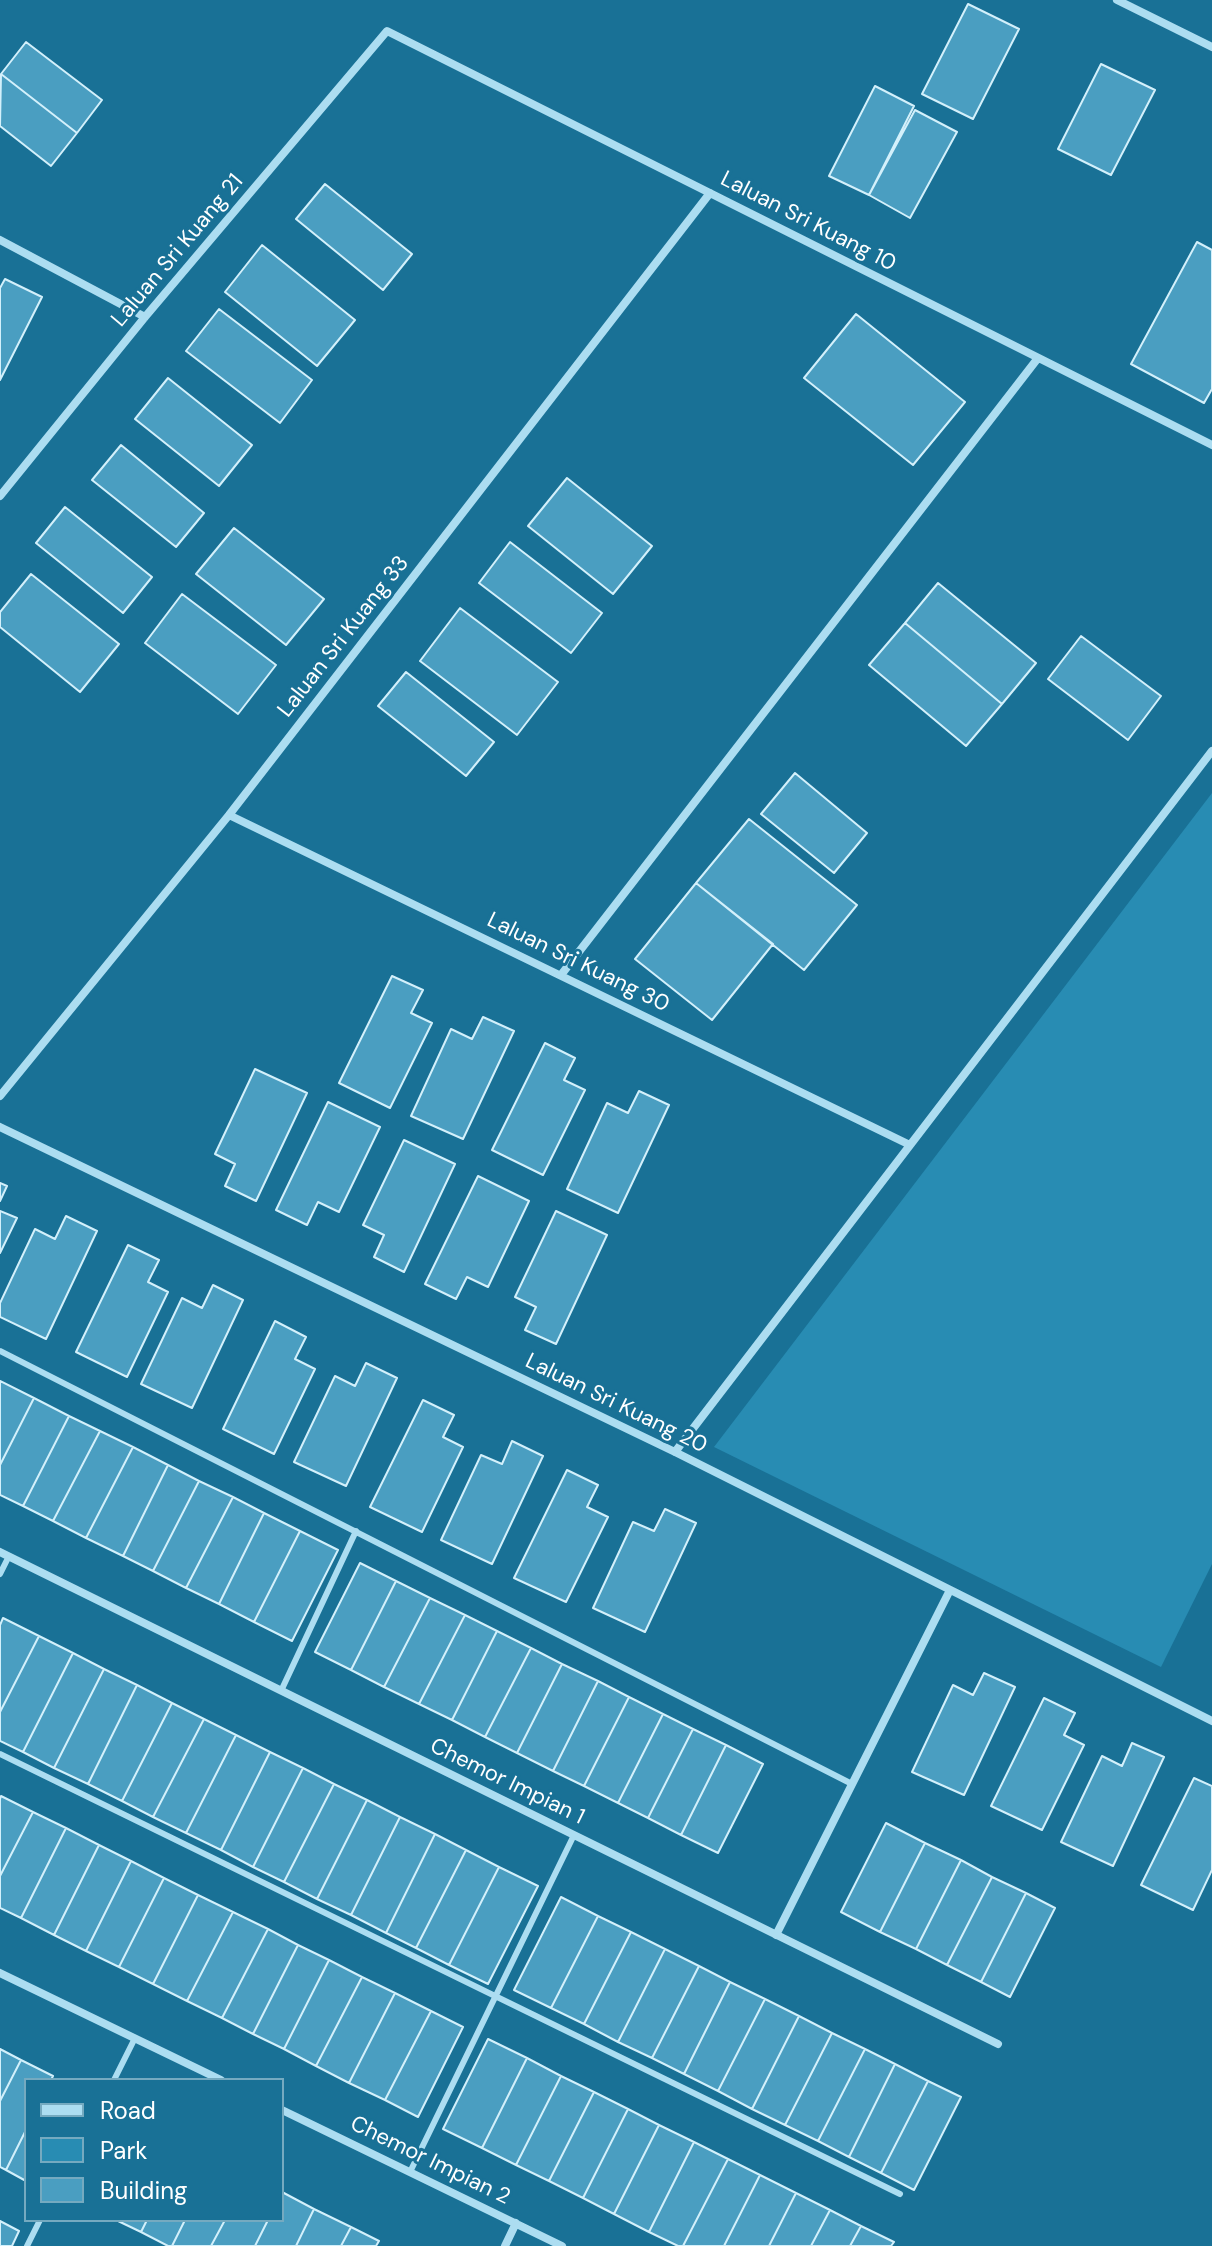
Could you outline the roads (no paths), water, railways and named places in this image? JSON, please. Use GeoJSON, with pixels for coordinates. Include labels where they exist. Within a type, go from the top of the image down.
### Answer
{"type":"FeatureCollection","features":[{"type":"Feature","properties":{"kind":"street"},"geometry":{"type":"LineString","coordinates":[[1117,0],[1212,47]]}},
{"type":"Feature","properties":{"kind":"street","name":"Laluan Sri Kuang 10"},"geometry":{"type":"LineString","coordinates":[[387,31],[1212,445]]}},
{"type":"Feature","properties":{"kind":"street","name":"Laluan Sri Kuang 21"},"geometry":{"type":"LineString","coordinates":[[0,496],[145,317],[387,31]]}},
{"type":"Feature","properties":{"kind":"street","name":"Laluan Sri Kuang 33"},"geometry":{"type":"LineString","coordinates":[[0,1096],[229,815],[710,193]]}},
{"type":"Feature","properties":{"kind":"street"},"geometry":{"type":"LineString","coordinates":[[0,240],[145,317]]}},
{"type":"Feature","properties":{"kind":"street"},"geometry":{"type":"LineString","coordinates":[[561,975],[1038,358]]}},
{"type":"Feature","properties":{"kind":"street"},"geometry":{"type":"LineString","coordinates":[[675,1452],[1211,754]]}},
{"type":"Feature","properties":{"kind":"street","name":"Laluan Sri Kuang 30"},"geometry":{"type":"LineString","coordinates":[[229,815],[910,1145]]}},
{"type":"Feature","properties":{"kind":"street","name":"Laluan Sri Kuang 20"},"geometry":{"type":"LineString","coordinates":[[0,1127],[675,1452],[1212,1721]]}},
{"type":"Feature","properties":{"kind":"street","name":"Chemor Impian 1"},"geometry":{"type":"LineString","coordinates":[[4,1554],[998,2044]]}},
{"type":"Feature","properties":{"kind":"street"},"geometry":{"type":"LineString","coordinates":[[776,1935],[950,1590]]}},
{"type":"Feature","properties":{"kind":"street"},"geometry":{"type":"LineString","coordinates":[[0,1973],[217,2078]]}},
{"type":"Feature","properties":{"kind":"street","name":"Chemor Impian 2"},"geometry":{"type":"LineString","coordinates":[[284,2111],[562,2246]]}},
{"type":"Feature","properties":{"kind":"street"},"geometry":{"type":"LineString","coordinates":[[505,2246],[516,2223]]}},
{"type":"Feature","properties":{"kind":"lane"},"geometry":{"type":"LineString","coordinates":[[0,1351],[852,1784]]}},
{"type":"Feature","properties":{"kind":"lane"},"geometry":{"type":"LineString","coordinates":[[281,1691],[356,1531]]}},
{"type":"Feature","properties":{"kind":"lane"},"geometry":{"type":"LineString","coordinates":[[0,1574],[4,1554]]}},
{"type":"Feature","properties":{"kind":"lane"},"geometry":{"type":"LineString","coordinates":[[0,1754],[900,2194]]}},
{"type":"Feature","properties":{"kind":"lane"},"geometry":{"type":"LineString","coordinates":[[410,2172],[574,1835]]}},
{"type":"Feature","properties":{"kind":"lane"},"geometry":{"type":"LineString","coordinates":[[115,2078],[135,2038]]}},
{"type":"Feature","properties":{"kind":"lane"},"geometry":{"type":"LineString","coordinates":[[27,2246],[39,2222]]}}]}
